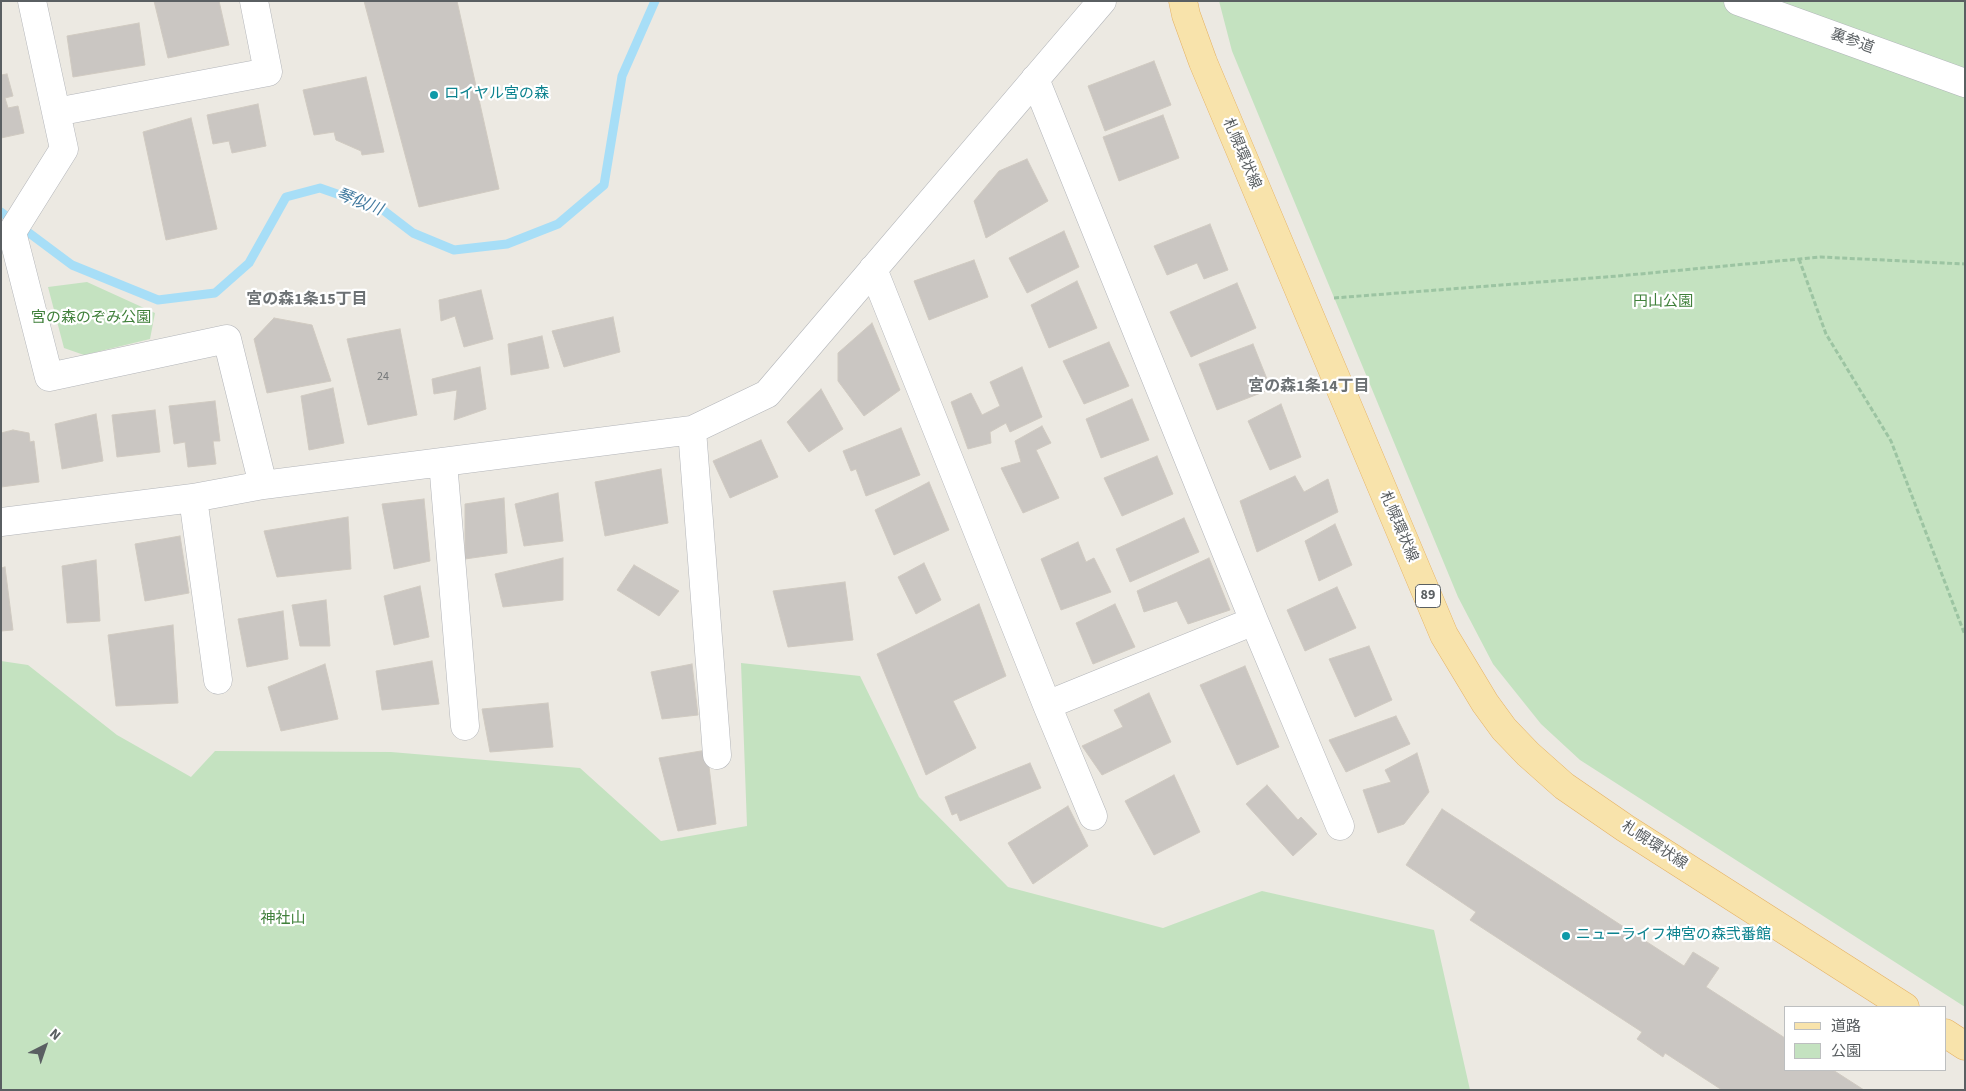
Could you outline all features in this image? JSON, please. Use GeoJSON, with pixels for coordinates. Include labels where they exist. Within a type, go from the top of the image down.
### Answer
{"type":"FeatureCollection","features":[{"type":"Feature","properties":{"kind":"main road","name":"札幌環状線"},"geometry":{"type":"LineString","coordinates":[[1183,1],[1186,15],[1203,62],[1444,635],[1485,703],[1504,729],[1528,754],[1571,791],[1633,834],[1903,1006]]}},
{"type":"Feature","properties":{"kind":"main road"},"geometry":{"type":"LineString","coordinates":[[1946,1034],[1965,1046]]}},
{"type":"Feature","properties":{"kind":"street"},"geometry":{"type":"LineString","coordinates":[[32,1],[64,149],[12,232],[49,377],[226,339],[263,485]]}},
{"type":"Feature","properties":{"kind":"street"},"geometry":{"type":"LineString","coordinates":[[56,112],[268,72],[254,1]]}},
{"type":"Feature","properties":{"kind":"street"},"geometry":{"type":"LineString","coordinates":[[1,522],[193,498],[263,485],[692,430],[767,394],[1102,1]]}},
{"type":"Feature","properties":{"kind":"street","name":"裏参道"},"geometry":{"type":"LineString","coordinates":[[1738,1],[1965,83]]}},
{"type":"Feature","properties":{"kind":"street"},"geometry":{"type":"LineString","coordinates":[[1035,80],[1254,621],[1340,826]]}},
{"type":"Feature","properties":{"kind":"street"},"geometry":{"type":"LineString","coordinates":[[873,269],[1093,816]]}},
{"type":"Feature","properties":{"kind":"street"},"geometry":{"type":"LineString","coordinates":[[692,430],[717,755]]}},
{"type":"Feature","properties":{"kind":"street"},"geometry":{"type":"LineString","coordinates":[[443,462],[465,726]]}},
{"type":"Feature","properties":{"kind":"street"},"geometry":{"type":"LineString","coordinates":[[193,498],[218,680]]}},
{"type":"Feature","properties":{"kind":"street"},"geometry":{"type":"LineString","coordinates":[[1047,705],[1254,621]]}},
{"type":"Feature","properties":{"kind":"path"},"geometry":{"type":"LineString","coordinates":[[1303,300],[1618,276],[1821,257],[1965,264]]}},
{"type":"Feature","properties":{"kind":"path"},"geometry":{"type":"LineString","coordinates":[[1799,259],[1826,334],[1891,441],[1965,635]]}},
{"type":"Feature","properties":{"kind":"green space","name":"円山公園"},"geometry":{"type":"Polygon","coordinates":[[[1219,1],[1965,1],[1965,1007],[1580,760],[1541,724],[1493,664],[1458,597],[1232,51],[1219,1]]]}},
{"type":"Feature","properties":{"kind":"green space","name":"宮の森のぞみ公園"},"geometry":{"type":"Polygon","coordinates":[[[87,282],[155,313],[150,339],[84,355],[64,348],[48,287],[87,282]]]}},
{"type":"Feature","properties":{"kind":"green space","name":"神社山"},"geometry":{"type":"Polygon","coordinates":[[[1,661],[28,665],[117,735],[191,777],[215,751],[391,752],[580,768],[661,841],[747,826],[741,663],[860,676],[919,797],[1008,887],[1163,928],[1262,891],[1434,930],[1470,1090],[1,1090],[1,661]]]}},
{"type":"Feature","properties":{"kind":"building"},"geometry":{"type":"Polygon","coordinates":[[[154,1],[219,1],[229,45],[168,58],[154,1]]]}},
{"type":"Feature","properties":{"kind":"building","name":"ロイヤル宮の森"},"geometry":{"type":"Polygon","coordinates":[[[364,1],[457,1],[499,189],[419,207],[364,1]]]}},
{"type":"Feature","properties":{"kind":"building"},"geometry":{"type":"Polygon","coordinates":[[[139,23],[145,65],[73,77],[67,36],[139,23]]]}},
{"type":"Feature","properties":{"kind":"building"},"geometry":{"type":"Polygon","coordinates":[[[1154,61],[1171,105],[1105,131],[1088,86],[1154,61]]]}},
{"type":"Feature","properties":{"kind":"building"},"geometry":{"type":"Polygon","coordinates":[[[7,74],[13,96],[5,98],[8,108],[18,106],[24,133],[1,138],[1,75],[7,74]]]}},
{"type":"Feature","properties":{"kind":"building"},"geometry":{"type":"Polygon","coordinates":[[[366,77],[384,152],[362,155],[361,151],[336,140],[334,132],[314,135],[303,90],[366,77]]]}},
{"type":"Feature","properties":{"kind":"building"},"geometry":{"type":"Polygon","coordinates":[[[258,104],[266,146],[232,153],[229,141],[213,144],[207,115],[258,104]]]}},
{"type":"Feature","properties":{"kind":"building"},"geometry":{"type":"Polygon","coordinates":[[[1163,115],[1179,158],[1119,181],[1103,137],[1163,115]]]}},
{"type":"Feature","properties":{"kind":"building"},"geometry":{"type":"Polygon","coordinates":[[[191,118],[217,229],[166,240],[143,132],[191,118]]]}},
{"type":"Feature","properties":{"kind":"building"},"geometry":{"type":"Polygon","coordinates":[[[1027,159],[1048,201],[986,238],[974,201],[999,171],[1027,159]]]}},
{"type":"Feature","properties":{"kind":"building"},"geometry":{"type":"Polygon","coordinates":[[[1210,224],[1228,270],[1204,279],[1197,263],[1167,275],[1154,246],[1210,224]]]}},
{"type":"Feature","properties":{"kind":"building"},"geometry":{"type":"Polygon","coordinates":[[[1064,231],[1079,267],[1027,293],[1009,258],[1064,231]]]}},
{"type":"Feature","properties":{"kind":"building"},"geometry":{"type":"Polygon","coordinates":[[[974,260],[988,297],[929,320],[914,281],[974,260]]]}},
{"type":"Feature","properties":{"kind":"building"},"geometry":{"type":"Polygon","coordinates":[[[1077,281],[1097,328],[1049,348],[1031,305],[1077,281]]]}},
{"type":"Feature","properties":{"kind":"building"},"geometry":{"type":"Polygon","coordinates":[[[1237,283],[1256,328],[1191,357],[1170,312],[1237,283]]]}},
{"type":"Feature","properties":{"kind":"building"},"geometry":{"type":"Polygon","coordinates":[[[481,290],[493,339],[464,347],[455,316],[441,321],[439,300],[481,290]]]}},
{"type":"Feature","properties":{"kind":"building"},"geometry":{"type":"Polygon","coordinates":[[[613,317],[620,352],[564,367],[552,331],[613,317]]]}},
{"type":"Feature","properties":{"kind":"building"},"geometry":{"type":"Polygon","coordinates":[[[274,318],[312,325],[331,381],[267,393],[254,339],[274,318]]]}},
{"type":"Feature","properties":{"kind":"building"},"geometry":{"type":"Polygon","coordinates":[[[872,323],[900,390],[864,416],[838,381],[838,353],[872,323]]]}},
{"type":"Feature","properties":{"kind":"building"},"geometry":{"type":"Polygon","coordinates":[[[400,329],[417,415],[368,425],[347,339],[400,329]]]}},
{"type":"Feature","properties":{"kind":"building"},"geometry":{"type":"Polygon","coordinates":[[[542,336],[549,368],[511,375],[508,344],[542,336]]]}},
{"type":"Feature","properties":{"kind":"building"},"geometry":{"type":"Polygon","coordinates":[[[1109,342],[1129,386],[1084,404],[1063,361],[1109,342]]]}},
{"type":"Feature","properties":{"kind":"building"},"geometry":{"type":"Polygon","coordinates":[[[1253,344],[1271,389],[1217,410],[1199,364],[1253,344]]]}},
{"type":"Feature","properties":{"kind":"building"},"geometry":{"type":"Polygon","coordinates":[[[480,367],[486,409],[454,420],[457,390],[434,394],[432,379],[480,367]]]}},
{"type":"Feature","properties":{"kind":"building"},"geometry":{"type":"Polygon","coordinates":[[[1022,367],[1042,417],[1010,432],[1006,423],[990,432],[991,443],[968,449],[951,402],[971,393],[982,415],[1000,406],[990,382],[1022,367]]]}},
{"type":"Feature","properties":{"kind":"building"},"geometry":{"type":"Polygon","coordinates":[[[333,388],[344,443],[309,450],[301,396],[333,388]]]}},
{"type":"Feature","properties":{"kind":"building"},"geometry":{"type":"Polygon","coordinates":[[[821,389],[843,429],[809,452],[787,422],[821,389]]]}},
{"type":"Feature","properties":{"kind":"building"},"geometry":{"type":"Polygon","coordinates":[[[1132,399],[1149,440],[1101,458],[1086,419],[1132,399]]]}},
{"type":"Feature","properties":{"kind":"building"},"geometry":{"type":"Polygon","coordinates":[[[215,401],[220,441],[213,441],[216,464],[188,467],[185,442],[174,444],[169,406],[215,401]]]}},
{"type":"Feature","properties":{"kind":"building"},"geometry":{"type":"Polygon","coordinates":[[[1281,404],[1301,457],[1270,470],[1248,421],[1281,404]]]}},
{"type":"Feature","properties":{"kind":"building"},"geometry":{"type":"Polygon","coordinates":[[[155,410],[160,452],[117,457],[112,415],[155,410]]]}},
{"type":"Feature","properties":{"kind":"building"},"geometry":{"type":"Polygon","coordinates":[[[96,414],[103,461],[62,469],[55,424],[96,414]]]}},
{"type":"Feature","properties":{"kind":"building"},"geometry":{"type":"Polygon","coordinates":[[[1042,426],[1051,443],[1036,450],[1059,498],[1023,513],[1001,468],[1021,462],[1015,441],[1042,426]]]}},
{"type":"Feature","properties":{"kind":"building"},"geometry":{"type":"Polygon","coordinates":[[[901,428],[920,475],[866,496],[856,469],[851,471],[843,451],[901,428]]]}},
{"type":"Feature","properties":{"kind":"building"},"geometry":{"type":"Polygon","coordinates":[[[13,430],[29,433],[30,442],[34,441],[39,482],[1,487],[1,433],[13,430]]]}},
{"type":"Feature","properties":{"kind":"building"},"geometry":{"type":"Polygon","coordinates":[[[761,440],[778,477],[730,498],[713,461],[761,440]]]}},
{"type":"Feature","properties":{"kind":"building"},"geometry":{"type":"Polygon","coordinates":[[[1157,456],[1173,494],[1122,516],[1104,478],[1157,456]]]}},
{"type":"Feature","properties":{"kind":"building"},"geometry":{"type":"Polygon","coordinates":[[[661,469],[668,523],[605,536],[595,482],[661,469]]]}},
{"type":"Feature","properties":{"kind":"building"},"geometry":{"type":"Polygon","coordinates":[[[1295,476],[1304,492],[1328,479],[1338,512],[1257,552],[1240,501],[1295,476]]]}},
{"type":"Feature","properties":{"kind":"building"},"geometry":{"type":"Polygon","coordinates":[[[929,482],[949,530],[894,555],[875,510],[929,482]]]}},
{"type":"Feature","properties":{"kind":"building"},"geometry":{"type":"Polygon","coordinates":[[[558,493],[563,541],[524,546],[515,504],[558,493]]]}},
{"type":"Feature","properties":{"kind":"building"},"geometry":{"type":"Polygon","coordinates":[[[504,498],[507,553],[465,559],[465,504],[504,498]]]}},
{"type":"Feature","properties":{"kind":"building"},"geometry":{"type":"Polygon","coordinates":[[[424,499],[430,561],[394,569],[382,504],[424,499]]]}},
{"type":"Feature","properties":{"kind":"building"},"geometry":{"type":"Polygon","coordinates":[[[348,517],[351,569],[277,577],[264,531],[348,517]]]}},
{"type":"Feature","properties":{"kind":"building"},"geometry":{"type":"Polygon","coordinates":[[[1184,518],[1199,552],[1130,582],[1116,549],[1184,518]]]}},
{"type":"Feature","properties":{"kind":"building"},"geometry":{"type":"Polygon","coordinates":[[[1335,524],[1352,565],[1319,581],[1305,541],[1335,524]]]}},
{"type":"Feature","properties":{"kind":"building"},"geometry":{"type":"Polygon","coordinates":[[[180,536],[189,593],[145,601],[135,544],[180,536]]]}},
{"type":"Feature","properties":{"kind":"building"},"geometry":{"type":"Polygon","coordinates":[[[1078,542],[1086,562],[1094,558],[1111,592],[1061,610],[1041,559],[1078,542]]]}},
{"type":"Feature","properties":{"kind":"building"},"geometry":{"type":"Polygon","coordinates":[[[563,558],[563,600],[503,607],[495,574],[563,558]]]}},
{"type":"Feature","properties":{"kind":"building"},"geometry":{"type":"Polygon","coordinates":[[[1209,558],[1230,610],[1188,624],[1177,601],[1144,612],[1137,591],[1209,558]]]}},
{"type":"Feature","properties":{"kind":"building"},"geometry":{"type":"Polygon","coordinates":[[[96,560],[100,621],[67,623],[62,566],[96,560]]]}},
{"type":"Feature","properties":{"kind":"building"},"geometry":{"type":"Polygon","coordinates":[[[924,563],[941,600],[916,614],[898,577],[924,563]]]}},
{"type":"Feature","properties":{"kind":"building"},"geometry":{"type":"Polygon","coordinates":[[[634,565],[679,591],[659,616],[617,590],[634,565]]]}},
{"type":"Feature","properties":{"kind":"building"},"geometry":{"type":"Polygon","coordinates":[[[5,567],[13,630],[1,631],[1,568],[5,567]]]}},
{"type":"Feature","properties":{"kind":"building"},"geometry":{"type":"Polygon","coordinates":[[[845,582],[853,640],[788,647],[773,591],[845,582]]]}},
{"type":"Feature","properties":{"kind":"building"},"geometry":{"type":"Polygon","coordinates":[[[420,586],[429,637],[394,645],[384,596],[420,586]]]}},
{"type":"Feature","properties":{"kind":"building"},"geometry":{"type":"Polygon","coordinates":[[[1337,587],[1356,628],[1305,651],[1287,610],[1337,587]]]}},
{"type":"Feature","properties":{"kind":"building"},"geometry":{"type":"Polygon","coordinates":[[[326,600],[330,646],[300,646],[292,605],[326,600]]]}},
{"type":"Feature","properties":{"kind":"building"},"geometry":{"type":"Polygon","coordinates":[[[979,604],[1006,676],[953,701],[976,748],[926,775],[877,654],[979,604]]]}},
{"type":"Feature","properties":{"kind":"building"},"geometry":{"type":"Polygon","coordinates":[[[1115,604],[1135,647],[1093,664],[1076,623],[1115,604]]]}},
{"type":"Feature","properties":{"kind":"building"},"geometry":{"type":"Polygon","coordinates":[[[283,611],[288,659],[247,667],[238,619],[283,611]]]}},
{"type":"Feature","properties":{"kind":"building"},"geometry":{"type":"Polygon","coordinates":[[[173,625],[178,703],[116,706],[108,635],[173,625]]]}},
{"type":"Feature","properties":{"kind":"building"},"geometry":{"type":"Polygon","coordinates":[[[1369,646],[1392,700],[1355,717],[1329,659],[1369,646]]]}},
{"type":"Feature","properties":{"kind":"building"},"geometry":{"type":"Polygon","coordinates":[[[432,661],[439,704],[382,710],[376,671],[432,661]]]}},
{"type":"Feature","properties":{"kind":"building"},"geometry":{"type":"Polygon","coordinates":[[[325,664],[338,719],[281,731],[268,687],[325,664]]]}},
{"type":"Feature","properties":{"kind":"building"},"geometry":{"type":"Polygon","coordinates":[[[692,664],[698,715],[662,719],[651,672],[692,664]]]}},
{"type":"Feature","properties":{"kind":"building"},"geometry":{"type":"Polygon","coordinates":[[[1245,666],[1279,747],[1237,765],[1200,685],[1245,666]]]}},
{"type":"Feature","properties":{"kind":"building"},"geometry":{"type":"Polygon","coordinates":[[[1149,693],[1171,742],[1102,775],[1082,746],[1123,727],[1114,710],[1149,693]]]}},
{"type":"Feature","properties":{"kind":"building"},"geometry":{"type":"Polygon","coordinates":[[[548,703],[553,747],[490,752],[482,709],[548,703]]]}},
{"type":"Feature","properties":{"kind":"building"},"geometry":{"type":"Polygon","coordinates":[[[1396,716],[1410,744],[1346,772],[1329,740],[1396,716]]]}},
{"type":"Feature","properties":{"kind":"building"},"geometry":{"type":"Polygon","coordinates":[[[707,750],[716,824],[678,831],[659,758],[707,750]]]}},
{"type":"Feature","properties":{"kind":"building"},"geometry":{"type":"Polygon","coordinates":[[[1417,753],[1429,792],[1404,824],[1378,833],[1363,790],[1391,782],[1385,770],[1417,753]]]}},
{"type":"Feature","properties":{"kind":"building"},"geometry":{"type":"Polygon","coordinates":[[[1030,763],[1041,788],[960,821],[957,813],[952,815],[945,797],[1030,763]]]}},
{"type":"Feature","properties":{"kind":"building"},"geometry":{"type":"Polygon","coordinates":[[[1174,775],[1200,832],[1154,855],[1125,801],[1174,775]]]}},
{"type":"Feature","properties":{"kind":"building"},"geometry":{"type":"Polygon","coordinates":[[[1267,785],[1298,820],[1301,817],[1317,834],[1293,856],[1246,804],[1267,785]]]}},
{"type":"Feature","properties":{"kind":"building"},"geometry":{"type":"Polygon","coordinates":[[[1068,806],[1088,846],[1033,884],[1008,843],[1068,806]]]}},
{"type":"Feature","properties":{"kind":"building","name":"ニューライフ神宮の森弐番館"},"geometry":{"type":"Polygon","coordinates":[[[1442,809],[1684,966],[1693,952],[1719,968],[1706,987],[1784,1037],[1784,1071],[1835,1071],[1864,1090],[1722,1090],[1665,1053],[1663,1057],[1637,1039],[1642,1032],[1470,920],[1476,912],[1406,865],[1442,809]]]}},
{"type":"Feature","properties":{"kind":"waterway","name":"琴似川"},"geometry":{"type":"LineString","coordinates":[[1,212],[72,265],[158,300],[215,293],[249,263],[286,197],[320,188],[383,210],[413,233],[454,250],[507,244],[558,224],[604,185],[622,76],[655,1]]}},
{"type":"Feature","properties":{"kind":"place","name":"ロイヤル宮の森"},"geometry":{"type":"Point","coordinates":[434,95]}},
{"type":"Feature","properties":{"kind":"place","name":"ニューライフ神宮の森弐番館"},"geometry":{"type":"Point","coordinates":[1566,936]}},
{"type":"Feature","properties":{"kind":"district","name":"宮の森1条15丁目"},"geometry":{"type":"Point","coordinates":[307,300]}},
{"type":"Feature","properties":{"kind":"district","name":"宮の森1条14丁目"},"geometry":{"type":"Point","coordinates":[1309,387]}}]}
